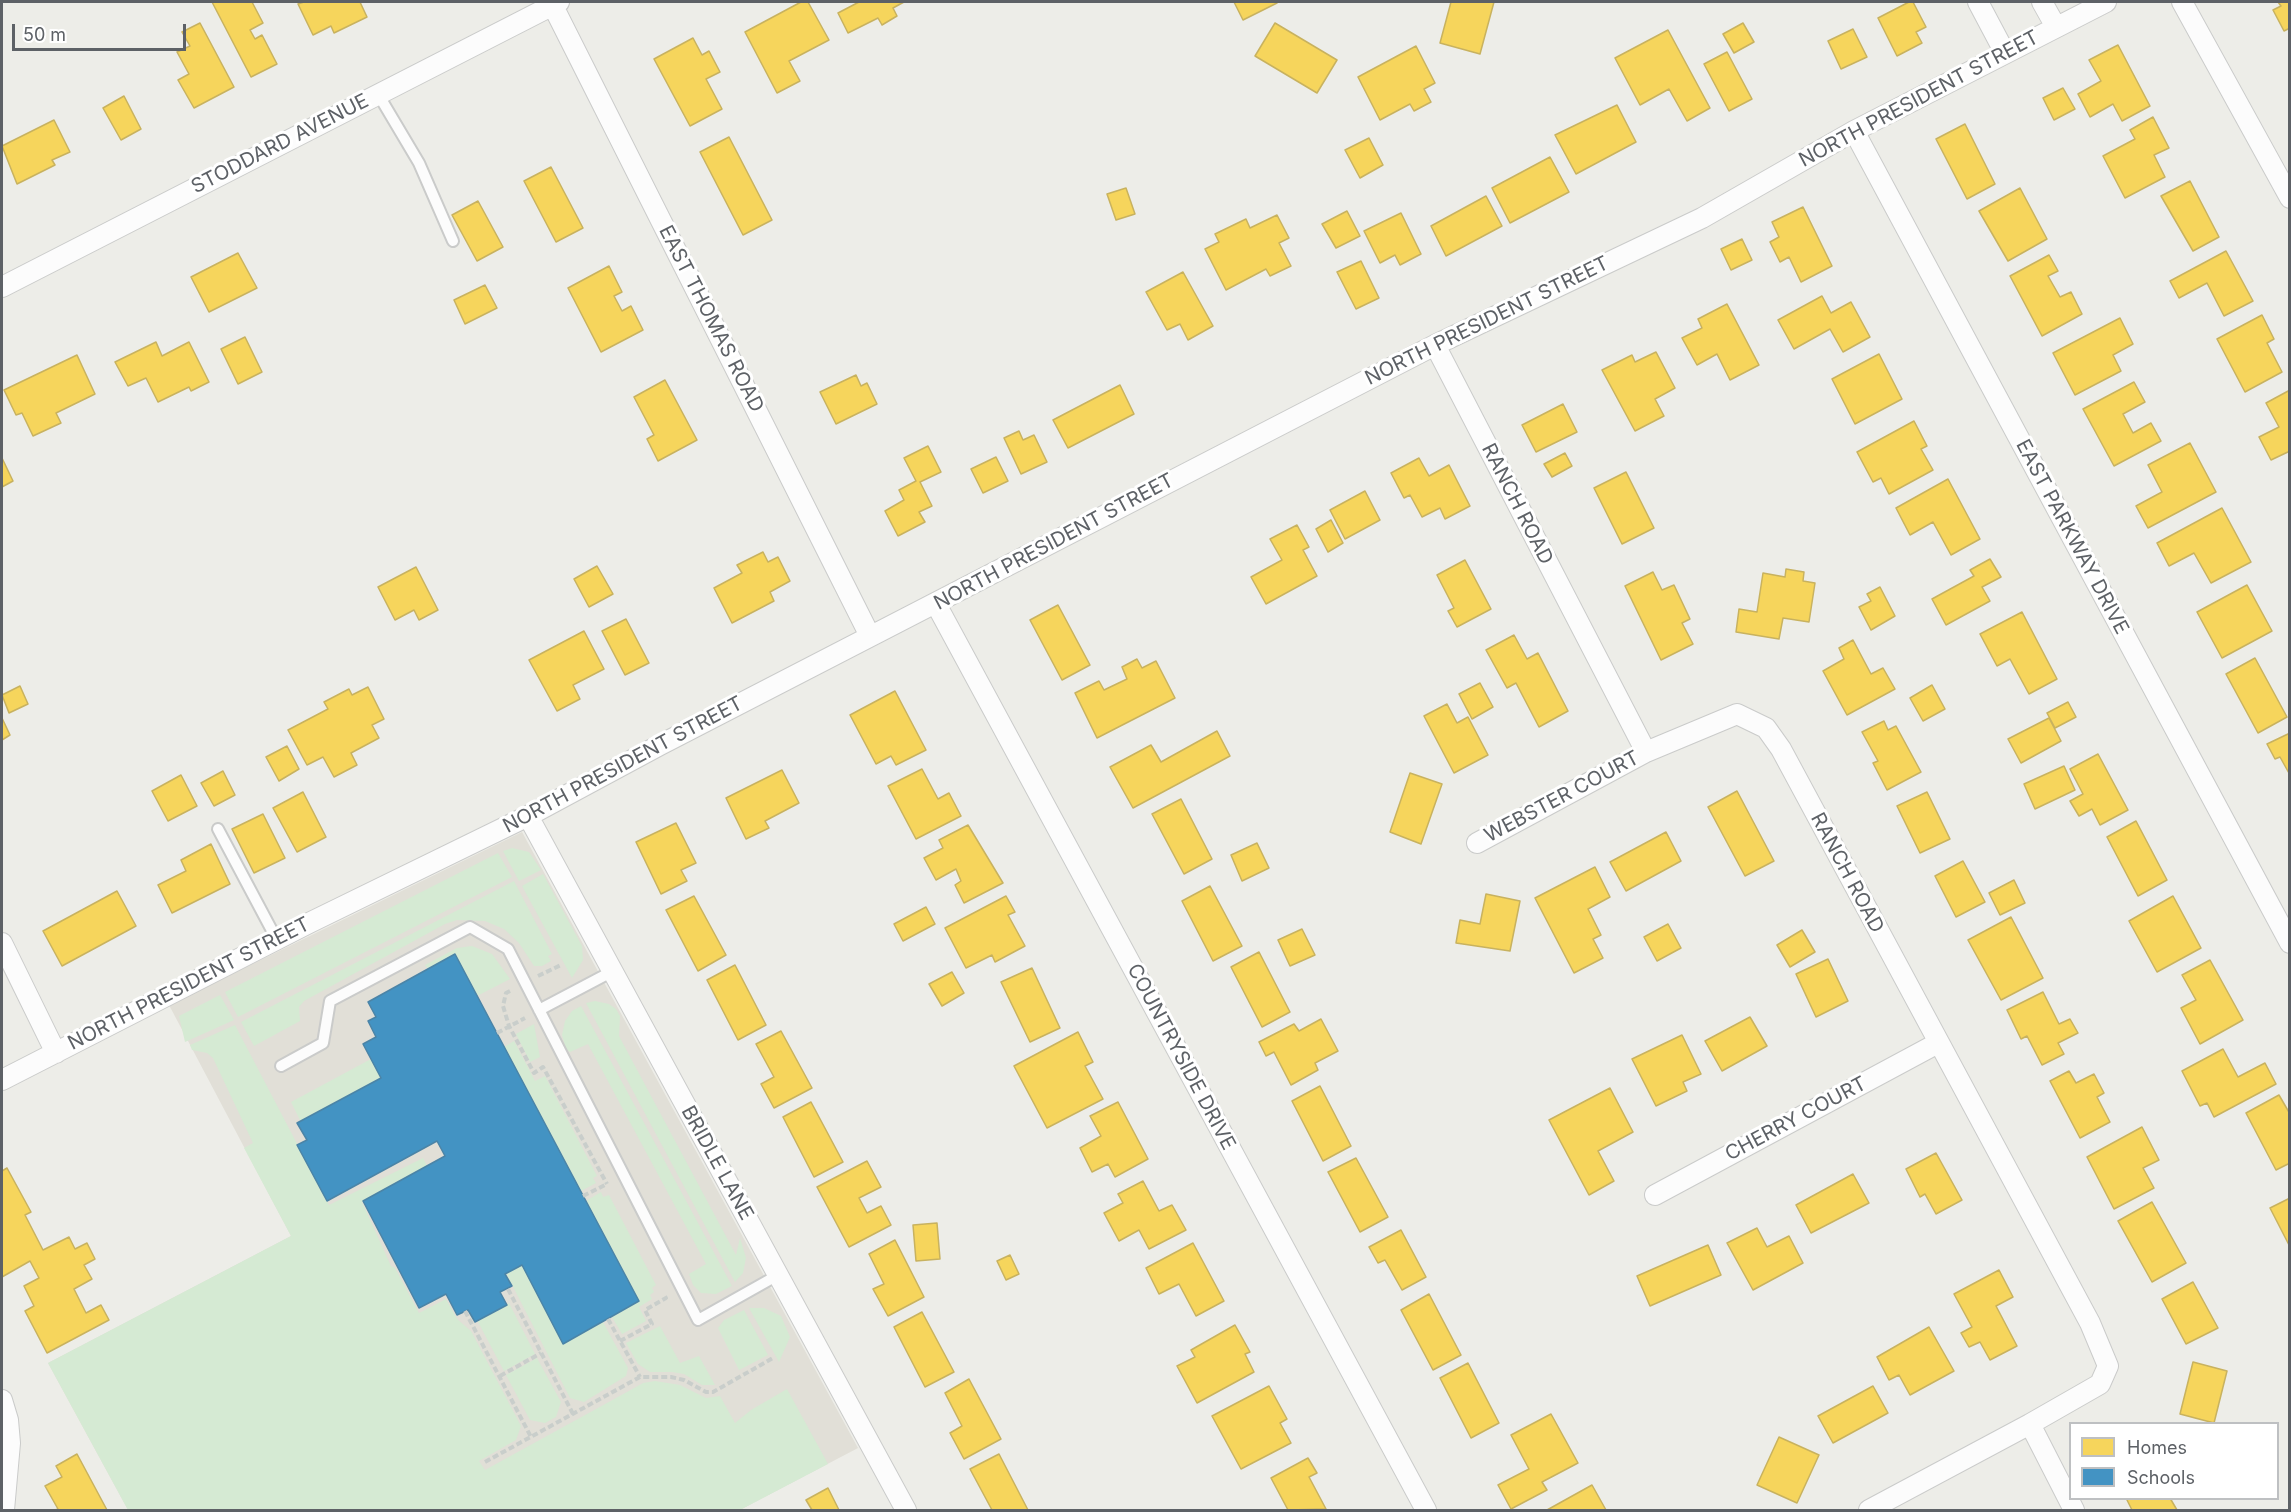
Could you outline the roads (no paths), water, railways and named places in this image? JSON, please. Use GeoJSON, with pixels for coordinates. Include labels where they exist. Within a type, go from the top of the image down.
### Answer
{"type":"FeatureCollection","features":[{"type":"Feature","properties":{"kind":"street"},"geometry":{"type":"LineString","coordinates":[[1978,2],[2005,53]]}},
{"type":"Feature","properties":{"kind":"street"},"geometry":{"type":"LineString","coordinates":[[2042,2],[2056,27]]}},
{"type":"Feature","properties":{"kind":"street","name":"NORTH PRESIDENT STREET"},"geometry":{"type":"LineString","coordinates":[[2,1080],[276,940],[528,816],[660,744],[936,604],[1435,345],[1702,218],[1854,130],[2106,2]]}},
{"type":"Feature","properties":{"kind":"street"},"geometry":{"type":"LineString","coordinates":[[2181,2],[2289,198]]}},
{"type":"Feature","properties":{"kind":"street","name":"STODDARD AVENUE"},"geometry":{"type":"LineString","coordinates":[[2,287],[554,3]]}},
{"type":"Feature","properties":{"kind":"street","name":"EAST THOMAS ROAD"},"geometry":{"type":"LineString","coordinates":[[554,3],[870,636]]}},
{"type":"Feature","properties":{"kind":"street","name":"EAST PARKWAY DRIVE"},"geometry":{"type":"LineString","coordinates":[[1854,130],[2289,943]]}},
{"type":"Feature","properties":{"kind":"street","name":"RANCH ROAD"},"geometry":{"type":"LineString","coordinates":[[1435,345],[1646,752],[1737,714],[1766,728],[1781,749],[2090,1323],[2108,1366],[2100,1384],[2030,1424]]}},
{"type":"Feature","properties":{"kind":"street","name":"COUNTRYSIDE DRIVE"},"geometry":{"type":"LineString","coordinates":[[936,604],[1426,1510]]}},
{"type":"Feature","properties":{"kind":"street","name":"WEBSTER COURT"},"geometry":{"type":"LineString","coordinates":[[1477,843],[1646,752]]}},
{"type":"Feature","properties":{"kind":"street","name":"BRIDLE LANE"},"geometry":{"type":"LineString","coordinates":[[528,816],[906,1510]]}},
{"type":"Feature","properties":{"kind":"street"},"geometry":{"type":"LineString","coordinates":[[2,943],[56,1053]]}},
{"type":"Feature","properties":{"kind":"street","name":"CHERRY COURT"},"geometry":{"type":"LineString","coordinates":[[1655,1195],[1938,1043]]}},
{"type":"Feature","properties":{"kind":"street"},"geometry":{"type":"LineString","coordinates":[[2,1400],[8,1420],[10,1443],[4,1510]]}},
{"type":"Feature","properties":{"kind":"street"},"geometry":{"type":"LineString","coordinates":[[1869,1510],[2030,1424],[2074,1510]]}},
{"type":"Feature","properties":{"kind":"lane"},"geometry":{"type":"LineString","coordinates":[[378,94],[419,163],[453,241]]}},
{"type":"Feature","properties":{"kind":"lane"},"geometry":{"type":"LineString","coordinates":[[218,829],[276,940]]}},
{"type":"Feature","properties":{"kind":"lane"},"geometry":{"type":"LineString","coordinates":[[281,1066],[323,1043],[330,1001],[470,927],[508,949],[698,1320],[778,1275]]}},
{"type":"Feature","properties":{"kind":"lane"},"geometry":{"type":"LineString","coordinates":[[539,1010],[613,971]]}}]}
